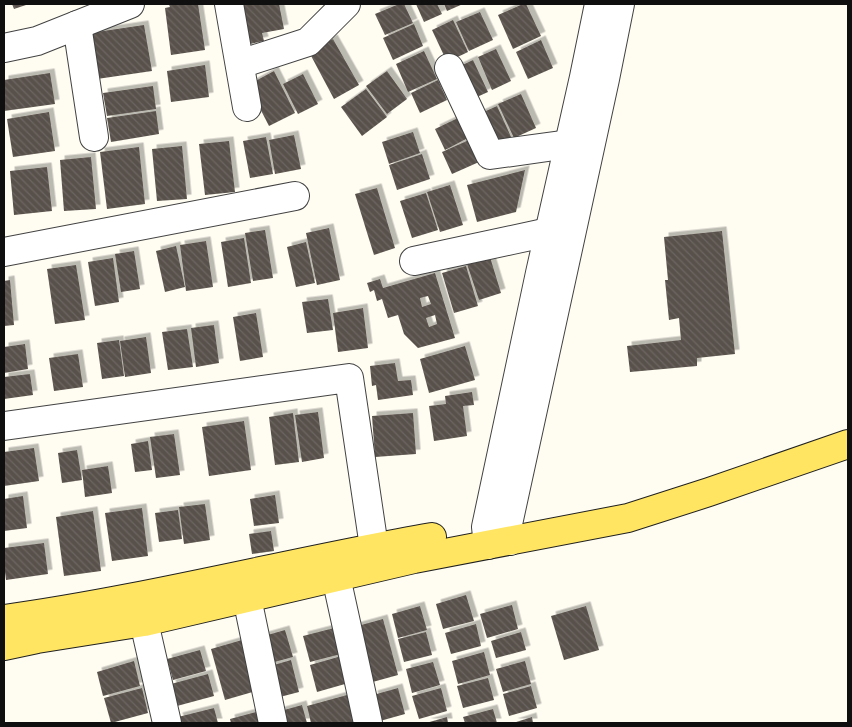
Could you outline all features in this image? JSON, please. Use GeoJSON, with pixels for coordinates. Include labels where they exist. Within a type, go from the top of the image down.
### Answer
{"type":"FeatureCollection","features":[{"type":"Feature","properties":{"kind":"main road"},"geometry":{"type":"LineString","coordinates":[[4,646],[144,622],[414,559],[560,515],[624,502],[848,428]]}},
{"type":"Feature","properties":{"kind":"main road"},"geometry":{"type":"LineString","coordinates":[[4,619],[36,615],[157,592],[374,547],[628,518],[848,444]]}},
{"type":"Feature","properties":{"kind":"street"},"geometry":{"type":"LineString","coordinates":[[4,48],[37,41],[130,4]]}},
{"type":"Feature","properties":{"kind":"street"},"geometry":{"type":"LineString","coordinates":[[229,4],[247,107]]}},
{"type":"Feature","properties":{"kind":"street"},"geometry":{"type":"LineString","coordinates":[[240,64],[308,42],[346,4]]}},
{"type":"Feature","properties":{"kind":"street"},"geometry":{"type":"LineString","coordinates":[[498,534],[549,232],[599,4]]}},
{"type":"Feature","properties":{"kind":"street"},"geometry":{"type":"LineString","coordinates":[[498,534],[605,79],[620,4]]}},
{"type":"Feature","properties":{"kind":"street"},"geometry":{"type":"LineString","coordinates":[[77,25],[94,137]]}},
{"type":"Feature","properties":{"kind":"street"},"geometry":{"type":"LineString","coordinates":[[449,68],[490,155],[569,144]]}},
{"type":"Feature","properties":{"kind":"street"},"geometry":{"type":"LineString","coordinates":[[4,252],[295,196]]}},
{"type":"Feature","properties":{"kind":"street"},"geometry":{"type":"LineString","coordinates":[[414,262],[549,232]]}},
{"type":"Feature","properties":{"kind":"street"},"geometry":{"type":"LineString","coordinates":[[4,426],[349,378],[374,547]]}},
{"type":"Feature","properties":{"kind":"street"},"geometry":{"type":"LineString","coordinates":[[336,577],[368,723]]}},
{"type":"Feature","properties":{"kind":"street"},"geometry":{"type":"LineString","coordinates":[[247,598],[273,723]]}},
{"type":"Feature","properties":{"kind":"street"},"geometry":{"type":"LineString","coordinates":[[144,622],[167,723]]}},
{"type":"Feature","properties":{"kind":"building"},"geometry":{"type":"Polygon","coordinates":[[[12,4],[29,4],[14,9],[12,4]]]}},
{"type":"Feature","properties":{"kind":"building"},"geometry":{"type":"Polygon","coordinates":[[[169,4],[198,4],[205,50],[171,55],[165,8],[170,7],[169,4]]]}},
{"type":"Feature","properties":{"kind":"building"},"geometry":{"type":"Polygon","coordinates":[[[235,4],[279,4],[284,29],[262,33],[264,41],[245,45],[235,4]]]}},
{"type":"Feature","properties":{"kind":"building"},"geometry":{"type":"Polygon","coordinates":[[[399,4],[404,4],[413,23],[385,35],[375,14],[399,4]]]}},
{"type":"Feature","properties":{"kind":"building"},"geometry":{"type":"Polygon","coordinates":[[[416,4],[437,4],[442,14],[424,22],[416,4]]]}},
{"type":"Feature","properties":{"kind":"building"},"geometry":{"type":"Polygon","coordinates":[[[444,4],[463,4],[447,11],[444,4]]]}},
{"type":"Feature","properties":{"kind":"building"},"geometry":{"type":"Polygon","coordinates":[[[526,4],[541,36],[513,49],[498,15],[526,4]]]}},
{"type":"Feature","properties":{"kind":"building"},"geometry":{"type":"Polygon","coordinates":[[[480,12],[493,40],[469,51],[456,22],[480,12]]]}},
{"type":"Feature","properties":{"kind":"building"},"geometry":{"type":"Polygon","coordinates":[[[453,20],[468,52],[447,62],[432,30],[453,20]]]}},
{"type":"Feature","properties":{"kind":"building"},"geometry":{"type":"Polygon","coordinates":[[[414,24],[423,46],[393,60],[383,38],[414,24]]]}},
{"type":"Feature","properties":{"kind":"building"},"geometry":{"type":"Polygon","coordinates":[[[144,25],[152,71],[97,79],[90,33],[144,25]]]}},
{"type":"Feature","properties":{"kind":"building"},"geometry":{"type":"Polygon","coordinates":[[[333,39],[359,85],[334,99],[309,52],[333,39]]]}},
{"type":"Feature","properties":{"kind":"building"},"geometry":{"type":"Polygon","coordinates":[[[541,40],[553,68],[528,79],[516,52],[541,40]]]}},
{"type":"Feature","properties":{"kind":"building"},"geometry":{"type":"Polygon","coordinates":[[[496,49],[511,81],[492,90],[478,57],[496,49]]]}},
{"type":"Feature","properties":{"kind":"building"},"geometry":{"type":"Polygon","coordinates":[[[424,51],[437,79],[408,92],[396,64],[424,51]]]}},
{"type":"Feature","properties":{"kind":"building"},"geometry":{"type":"Polygon","coordinates":[[[473,60],[488,92],[468,101],[454,69],[473,60]]]}},
{"type":"Feature","properties":{"kind":"building"},"geometry":{"type":"Polygon","coordinates":[[[205,65],[209,97],[171,102],[167,71],[205,65]]]}},
{"type":"Feature","properties":{"kind":"building"},"geometry":{"type":"Polygon","coordinates":[[[274,71],[295,113],[269,126],[248,85],[274,71]]]}},
{"type":"Feature","properties":{"kind":"building"},"geometry":{"type":"Polygon","coordinates":[[[387,71],[407,99],[387,114],[366,86],[387,71]]]}},
{"type":"Feature","properties":{"kind":"building"},"geometry":{"type":"Polygon","coordinates":[[[50,73],[55,104],[4,111],[4,80],[50,73]]]}},
{"type":"Feature","properties":{"kind":"building"},"geometry":{"type":"Polygon","coordinates":[[[303,74],[318,104],[298,114],[283,84],[303,74]]]}},
{"type":"Feature","properties":{"kind":"building"},"geometry":{"type":"Polygon","coordinates":[[[438,80],[447,100],[420,113],[411,93],[438,80]]]}},
{"type":"Feature","properties":{"kind":"building"},"geometry":{"type":"Polygon","coordinates":[[[153,86],[156,109],[107,116],[103,93],[153,86]]]}},
{"type":"Feature","properties":{"kind":"building"},"geometry":{"type":"Polygon","coordinates":[[[366,89],[387,117],[362,136],[341,107],[366,89]]]}},
{"type":"Feature","properties":{"kind":"building"},"geometry":{"type":"Polygon","coordinates":[[[521,94],[536,128],[514,138],[498,104],[521,94]]]}},
{"type":"Feature","properties":{"kind":"building"},"geometry":{"type":"Polygon","coordinates":[[[497,106],[512,139],[490,149],[475,116],[497,106]]]}},
{"type":"Feature","properties":{"kind":"building"},"geometry":{"type":"Polygon","coordinates":[[[156,111],[159,134],[111,142],[107,118],[156,111]]]}},
{"type":"Feature","properties":{"kind":"building"},"geometry":{"type":"Polygon","coordinates":[[[49,112],[55,151],[13,157],[7,119],[49,112]]]}},
{"type":"Feature","properties":{"kind":"building"},"geometry":{"type":"Polygon","coordinates":[[[458,118],[468,138],[445,150],[435,129],[458,118]]]}},
{"type":"Feature","properties":{"kind":"building"},"geometry":{"type":"Polygon","coordinates":[[[413,132],[420,153],[389,164],[382,142],[413,132]]]}},
{"type":"Feature","properties":{"kind":"building"},"geometry":{"type":"Polygon","coordinates":[[[294,135],[301,169],[275,174],[269,140],[294,135]]]}},
{"type":"Feature","properties":{"kind":"building"},"geometry":{"type":"Polygon","coordinates":[[[266,137],[273,174],[250,178],[243,141],[266,137]]]}},
{"type":"Feature","properties":{"kind":"building"},"geometry":{"type":"Polygon","coordinates":[[[469,140],[479,162],[452,174],[442,152],[469,140]]]}},
{"type":"Feature","properties":{"kind":"building"},"geometry":{"type":"Polygon","coordinates":[[[229,141],[235,192],[205,195],[199,144],[229,141]]]}},
{"type":"Feature","properties":{"kind":"building"},"geometry":{"type":"Polygon","coordinates":[[[182,146],[187,199],[157,201],[152,149],[182,146]]]}},
{"type":"Feature","properties":{"kind":"building"},"geometry":{"type":"Polygon","coordinates":[[[139,147],[145,204],[107,209],[100,152],[139,147]]]}},
{"type":"Feature","properties":{"kind":"building"},"geometry":{"type":"Polygon","coordinates":[[[422,154],[430,179],[397,190],[389,165],[422,154]]]}},
{"type":"Feature","properties":{"kind":"building"},"geometry":{"type":"Polygon","coordinates":[[[91,157],[96,209],[64,211],[60,160],[91,157]]]}},
{"type":"Feature","properties":{"kind":"building"},"geometry":{"type":"Polygon","coordinates":[[[47,167],[52,211],[14,215],[10,171],[47,167]]]}},
{"type":"Feature","properties":{"kind":"building"},"geometry":{"type":"Polygon","coordinates":[[[525,170],[516,212],[477,222],[467,185],[525,170]]]}},
{"type":"Feature","properties":{"kind":"building"},"geometry":{"type":"Polygon","coordinates":[[[450,185],[463,225],[440,232],[427,192],[450,185]]]}},
{"type":"Feature","properties":{"kind":"building"},"geometry":{"type":"Polygon","coordinates":[[[377,188],[395,248],[374,255],[355,194],[377,188]]]}},
{"type":"Feature","properties":{"kind":"building"},"geometry":{"type":"Polygon","coordinates":[[[426,193],[438,230],[412,238],[400,201],[426,193]]]}},
{"type":"Feature","properties":{"kind":"building"},"geometry":{"type":"Polygon","coordinates":[[[329,228],[340,280],[317,285],[306,233],[329,228]]]}},
{"type":"Feature","properties":{"kind":"building"},"geometry":{"type":"Polygon","coordinates":[[[265,230],[273,278],[253,281],[245,233],[265,230]]]}},
{"type":"Feature","properties":{"kind":"building"},"geometry":{"type":"Polygon","coordinates":[[[722,231],[735,354],[697,358],[697,366],[630,372],[627,346],[681,340],[679,318],[669,320],[665,280],[668,280],[664,237],[722,231]]]}},
{"type":"Feature","properties":{"kind":"building"},"geometry":{"type":"Polygon","coordinates":[[[244,238],[251,283],[228,287],[221,242],[244,238]]]}},
{"type":"Feature","properties":{"kind":"building"},"geometry":{"type":"Polygon","coordinates":[[[206,241],[213,287],[186,291],[180,245],[206,241]]]}},
{"type":"Feature","properties":{"kind":"building"},"geometry":{"type":"Polygon","coordinates":[[[306,242],[315,283],[296,287],[287,247],[306,242]]]}},
{"type":"Feature","properties":{"kind":"building"},"geometry":{"type":"Polygon","coordinates":[[[176,246],[185,287],[165,292],[156,251],[176,246]]]}},
{"type":"Feature","properties":{"kind":"building"},"geometry":{"type":"Polygon","coordinates":[[[134,251],[140,289],[121,292],[115,254],[134,251]]]}},
{"type":"Feature","properties":{"kind":"building"},"geometry":{"type":"Polygon","coordinates":[[[490,257],[501,293],[479,300],[467,264],[490,257]]]}},
{"type":"Feature","properties":{"kind":"building"},"geometry":{"type":"Polygon","coordinates":[[[113,258],[119,302],[95,306],[88,262],[113,258]]]}},
{"type":"Feature","properties":{"kind":"building"},"geometry":{"type":"Polygon","coordinates":[[[76,265],[85,320],[55,324],[47,269],[76,265]]]}},
{"type":"Feature","properties":{"kind":"building"},"geometry":{"type":"Polygon","coordinates":[[[466,266],[478,306],[454,313],[442,273],[466,266]]]}},
{"type":"Feature","properties":{"kind":"building"},"geometry":{"type":"Polygon","coordinates":[[[435,273],[455,338],[418,348],[404,334],[398,315],[388,318],[382,299],[377,301],[374,290],[370,292],[367,283],[380,279],[383,288],[435,273]],[[428,296],[420,298],[422,307],[431,304],[428,296]],[[435,315],[426,318],[429,327],[437,324],[435,315]]]}},
{"type":"Feature","properties":{"kind":"building"},"geometry":{"type":"Polygon","coordinates":[[[10,280],[14,325],[4,326],[4,281],[10,280]]]}},
{"type":"Feature","properties":{"kind":"building"},"geometry":{"type":"Polygon","coordinates":[[[328,299],[333,330],[307,333],[302,302],[328,299]]]}},
{"type":"Feature","properties":{"kind":"building"},"geometry":{"type":"Polygon","coordinates":[[[363,308],[368,348],[338,352],[333,313],[363,308]]]}},
{"type":"Feature","properties":{"kind":"building"},"geometry":{"type":"Polygon","coordinates":[[[256,313],[263,357],[240,361],[233,317],[256,313]]]}},
{"type":"Feature","properties":{"kind":"building"},"geometry":{"type":"Polygon","coordinates":[[[214,325],[219,363],[196,367],[191,328],[214,325]]]}},
{"type":"Feature","properties":{"kind":"building"},"geometry":{"type":"Polygon","coordinates":[[[187,329],[193,367],[168,370],[162,332],[187,329]]]}},
{"type":"Feature","properties":{"kind":"building"},"geometry":{"type":"Polygon","coordinates":[[[146,337],[151,373],[125,377],[120,341],[146,337]]]}},
{"type":"Feature","properties":{"kind":"building"},"geometry":{"type":"Polygon","coordinates":[[[119,340],[124,376],[102,379],[97,343],[119,340]]]}},
{"type":"Feature","properties":{"kind":"building"},"geometry":{"type":"Polygon","coordinates":[[[25,344],[28,369],[4,373],[4,347],[25,344]]]}},
{"type":"Feature","properties":{"kind":"building"},"geometry":{"type":"Polygon","coordinates":[[[465,346],[475,380],[429,393],[420,359],[465,346]]]}},
{"type":"Feature","properties":{"kind":"building"},"geometry":{"type":"Polygon","coordinates":[[[78,354],[83,387],[54,391],[49,358],[78,354]]]}},
{"type":"Feature","properties":{"kind":"building"},"geometry":{"type":"Polygon","coordinates":[[[395,363],[398,381],[411,380],[413,395],[378,400],[376,385],[372,386],[370,366],[395,363]]]}},
{"type":"Feature","properties":{"kind":"building"},"geometry":{"type":"Polygon","coordinates":[[[30,374],[33,395],[4,399],[4,377],[30,374]]]}},
{"type":"Feature","properties":{"kind":"building"},"geometry":{"type":"Polygon","coordinates":[[[472,392],[474,405],[463,406],[467,436],[434,441],[429,406],[446,404],[445,396],[472,392]]]}},
{"type":"Feature","properties":{"kind":"building"},"geometry":{"type":"Polygon","coordinates":[[[318,412],[324,458],[302,462],[295,415],[318,412]]]}},
{"type":"Feature","properties":{"kind":"building"},"geometry":{"type":"Polygon","coordinates":[[[293,413],[299,462],[275,465],[269,417],[293,413]]]}},
{"type":"Feature","properties":{"kind":"building"},"geometry":{"type":"Polygon","coordinates":[[[413,413],[416,454],[375,457],[372,416],[413,413]]]}},
{"type":"Feature","properties":{"kind":"building"},"geometry":{"type":"Polygon","coordinates":[[[244,421],[251,470],[209,476],[202,427],[244,421]]]}},
{"type":"Feature","properties":{"kind":"building"},"geometry":{"type":"Polygon","coordinates":[[[174,434],[180,475],[156,478],[150,437],[174,434]]]}},
{"type":"Feature","properties":{"kind":"building"},"geometry":{"type":"Polygon","coordinates":[[[148,441],[152,470],[135,472],[131,444],[148,441]]]}},
{"type":"Feature","properties":{"kind":"building"},"geometry":{"type":"Polygon","coordinates":[[[34,448],[39,481],[4,486],[4,452],[34,448]]]}},
{"type":"Feature","properties":{"kind":"building"},"geometry":{"type":"Polygon","coordinates":[[[77,450],[82,480],[62,483],[58,453],[77,450]]]}},
{"type":"Feature","properties":{"kind":"building"},"geometry":{"type":"Polygon","coordinates":[[[108,466],[112,493],[85,497],[82,470],[108,466]]]}},
{"type":"Feature","properties":{"kind":"building"},"geometry":{"type":"Polygon","coordinates":[[[275,495],[279,523],[254,526],[250,499],[275,495]]]}},
{"type":"Feature","properties":{"kind":"building"},"geometry":{"type":"Polygon","coordinates":[[[23,496],[27,528],[4,531],[4,499],[23,496]]]}},
{"type":"Feature","properties":{"kind":"building"},"geometry":{"type":"Polygon","coordinates":[[[205,504],[210,540],[184,544],[179,507],[205,504]]]}},
{"type":"Feature","properties":{"kind":"building"},"geometry":{"type":"Polygon","coordinates":[[[142,508],[148,556],[112,561],[105,513],[142,508]]]}},
{"type":"Feature","properties":{"kind":"building"},"geometry":{"type":"Polygon","coordinates":[[[178,510],[182,539],[159,542],[155,513],[178,510]]]}},
{"type":"Feature","properties":{"kind":"building"},"geometry":{"type":"Polygon","coordinates":[[[93,511],[101,571],[64,576],[56,517],[93,511]]]}},
{"type":"Feature","properties":{"kind":"building"},"geometry":{"type":"Polygon","coordinates":[[[271,531],[274,551],[252,554],[249,534],[271,531]]]}},
{"type":"Feature","properties":{"kind":"building"},"geometry":{"type":"Polygon","coordinates":[[[44,543],[48,574],[6,580],[4,548],[44,543]]]}},
{"type":"Feature","properties":{"kind":"building"},"geometry":{"type":"Polygon","coordinates":[[[466,595],[474,621],[443,629],[436,604],[466,595]]]}},
{"type":"Feature","properties":{"kind":"building"},"geometry":{"type":"Polygon","coordinates":[[[512,605],[518,629],[487,638],[480,614],[512,605]]]}},
{"type":"Feature","properties":{"kind":"building"},"geometry":{"type":"Polygon","coordinates":[[[420,606],[427,630],[398,638],[392,614],[420,606]]]}},
{"type":"Feature","properties":{"kind":"building"},"geometry":{"type":"Polygon","coordinates":[[[586,606],[599,650],[564,660],[551,616],[586,606]]]}},
{"type":"Feature","properties":{"kind":"building"},"geometry":{"type":"Polygon","coordinates":[[[383,619],[398,675],[369,683],[354,627],[383,619]]]}},
{"type":"Feature","properties":{"kind":"building"},"geometry":{"type":"Polygon","coordinates":[[[476,624],[481,646],[451,654],[445,633],[476,624]]]}},
{"type":"Feature","properties":{"kind":"building"},"geometry":{"type":"Polygon","coordinates":[[[334,628],[341,654],[310,662],[303,636],[334,628]]]}},
{"type":"Feature","properties":{"kind":"building"},"geometry":{"type":"Polygon","coordinates":[[[285,630],[293,657],[271,663],[264,636],[285,630]]]}},
{"type":"Feature","properties":{"kind":"building"},"geometry":{"type":"Polygon","coordinates":[[[426,632],[432,655],[404,662],[398,639],[426,632]]]}},
{"type":"Feature","properties":{"kind":"building"},"geometry":{"type":"Polygon","coordinates":[[[521,632],[526,650],[496,658],[491,641],[521,632]]]}},
{"type":"Feature","properties":{"kind":"building"},"geometry":{"type":"Polygon","coordinates":[[[242,640],[256,691],[225,700],[211,649],[242,640]]]}},
{"type":"Feature","properties":{"kind":"building"},"geometry":{"type":"Polygon","coordinates":[[[200,650],[206,671],[173,680],[167,659],[200,650]]]}},
{"type":"Feature","properties":{"kind":"building"},"geometry":{"type":"Polygon","coordinates":[[[484,652],[490,675],[458,684],[452,661],[484,652]]]}},
{"type":"Feature","properties":{"kind":"building"},"geometry":{"type":"Polygon","coordinates":[[[345,655],[352,682],[317,692],[310,665],[345,655]]]}},
{"type":"Feature","properties":{"kind":"building"},"geometry":{"type":"Polygon","coordinates":[[[291,660],[299,692],[276,698],[267,667],[291,660]]]}},
{"type":"Feature","properties":{"kind":"building"},"geometry":{"type":"Polygon","coordinates":[[[134,661],[140,686],[103,696],[97,672],[134,661]]]}},
{"type":"Feature","properties":{"kind":"building"},"geometry":{"type":"Polygon","coordinates":[[[525,661],[531,684],[503,692],[496,669],[525,661]]]}},
{"type":"Feature","properties":{"kind":"building"},"geometry":{"type":"Polygon","coordinates":[[[433,662],[440,685],[412,693],[406,669],[433,662]]]}},
{"type":"Feature","properties":{"kind":"building"},"geometry":{"type":"Polygon","coordinates":[[[208,674],[214,696],[177,706],[171,684],[208,674]]]}},
{"type":"Feature","properties":{"kind":"building"},"geometry":{"type":"Polygon","coordinates":[[[488,678],[494,700],[463,708],[457,686],[488,678]]]}},
{"type":"Feature","properties":{"kind":"building"},"geometry":{"type":"Polygon","coordinates":[[[531,686],[537,708],[509,716],[503,694],[531,686]]]}},
{"type":"Feature","properties":{"kind":"building"},"geometry":{"type":"Polygon","coordinates":[[[142,688],[148,713],[111,723],[104,698],[142,688]]]}},
{"type":"Feature","properties":{"kind":"building"},"geometry":{"type":"Polygon","coordinates":[[[398,688],[405,714],[380,721],[373,695],[398,688]]]}},
{"type":"Feature","properties":{"kind":"building"},"geometry":{"type":"Polygon","coordinates":[[[441,688],[447,711],[419,719],[412,696],[441,688]]]}},
{"type":"Feature","properties":{"kind":"building"},"geometry":{"type":"Polygon","coordinates":[[[347,695],[355,723],[311,723],[307,706],[347,695]]]}},
{"type":"Feature","properties":{"kind":"building"},"geometry":{"type":"Polygon","coordinates":[[[302,705],[307,723],[280,723],[277,712],[302,705]]]}},
{"type":"Feature","properties":{"kind":"building"},"geometry":{"type":"Polygon","coordinates":[[[214,708],[218,723],[180,723],[178,717],[214,708]]]}},
{"type":"Feature","properties":{"kind":"building"},"geometry":{"type":"Polygon","coordinates":[[[493,709],[497,723],[465,723],[463,717],[493,709]]]}},
{"type":"Feature","properties":{"kind":"building"},"geometry":{"type":"Polygon","coordinates":[[[256,712],[259,723],[231,723],[230,719],[256,712]]]}},
{"type":"Feature","properties":{"kind":"building"},"geometry":{"type":"Polygon","coordinates":[[[447,717],[448,723],[426,723],[447,717]]]}},
{"type":"Feature","properties":{"kind":"building"},"geometry":{"type":"Polygon","coordinates":[[[532,717],[533,723],[513,723],[532,717]]]}}]}
